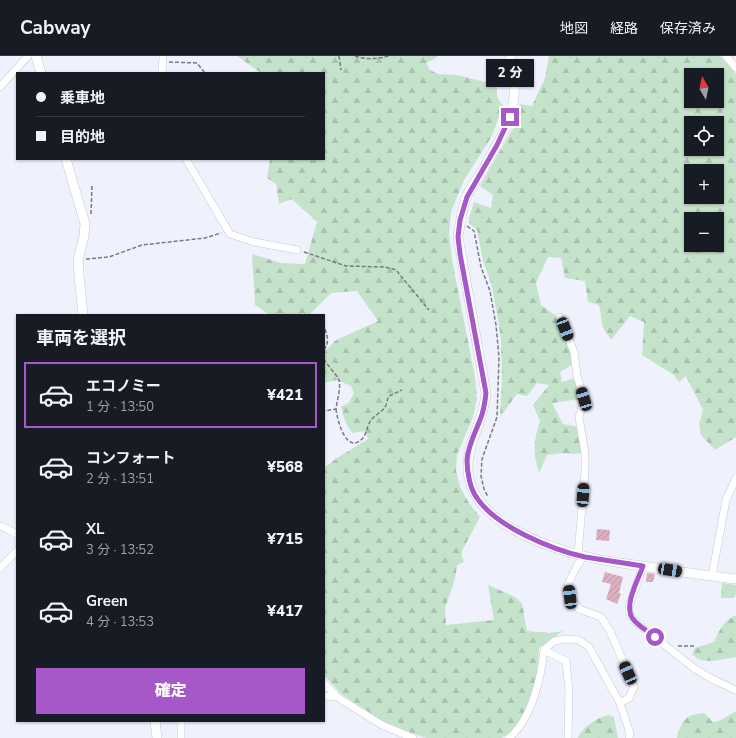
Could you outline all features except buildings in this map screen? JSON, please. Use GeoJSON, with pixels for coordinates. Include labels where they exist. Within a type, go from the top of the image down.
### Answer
{"type":"FeatureCollection","features":[{"type":"Feature","properties":{"kind":"street"},"geometry":{"type":"LineString","coordinates":[[0,87],[28,56]]}},
{"type":"Feature","properties":{"kind":"street"},"geometry":{"type":"LineString","coordinates":[[36,56],[41,72]]}},
{"type":"Feature","properties":{"kind":"street"},"geometry":{"type":"LineString","coordinates":[[510,56],[514,79],[514,104],[497,145],[467,197],[459,226],[458,237],[486,393],[485,405],[470,446],[467,461],[469,479],[477,498],[497,519],[510,527],[544,543],[581,555],[643,566],[736,579]]}},
{"type":"Feature","properties":{"kind":"street"},"geometry":{"type":"LineString","coordinates":[[726,56],[736,68]]}},
{"type":"Feature","properties":{"kind":"street"},"geometry":{"type":"LineString","coordinates":[[162,72],[163,59]]}},
{"type":"Feature","properties":{"kind":"street"},"geometry":{"type":"LineString","coordinates":[[66,160],[85,224],[84,236],[78,260],[83,314]]}},
{"type":"Feature","properties":{"kind":"street"},"geometry":{"type":"LineString","coordinates":[[187,160],[230,234],[254,242],[297,250]]}},
{"type":"Feature","properties":{"kind":"street"},"geometry":{"type":"LineString","coordinates":[[560,317],[574,352],[577,376],[584,399],[579,417],[585,454],[581,555],[568,584],[570,597],[579,609],[601,617],[610,631],[634,687],[630,698],[620,703]]}},
{"type":"Feature","properties":{"kind":"street"},"geometry":{"type":"LineString","coordinates":[[712,576],[726,500],[736,478]]}},
{"type":"Feature","properties":{"kind":"street"},"geometry":{"type":"LineString","coordinates":[[0,526],[16,534]]}},
{"type":"Feature","properties":{"kind":"street"},"geometry":{"type":"LineString","coordinates":[[0,568],[16,552]]}},
{"type":"Feature","properties":{"kind":"street"},"geometry":{"type":"LineString","coordinates":[[643,566],[630,600],[629,612],[633,620],[695,669],[736,690]]}},
{"type":"Feature","properties":{"kind":"street"},"geometry":{"type":"LineString","coordinates":[[509,738],[520,726],[531,706],[542,667],[544,650],[554,641],[566,639],[579,640],[589,647],[620,703],[630,733],[629,738]]}},
{"type":"Feature","properties":{"kind":"street"},"geometry":{"type":"LineString","coordinates":[[544,650],[566,661],[568,690],[568,738]]}},
{"type":"Feature","properties":{"kind":"street"},"geometry":{"type":"LineString","coordinates":[[325,684],[337,697],[382,725],[413,738]]}},
{"type":"Feature","properties":{"kind":"street"},"geometry":{"type":"LineString","coordinates":[[325,696],[337,697]]}},
{"type":"Feature","properties":{"kind":"street"},"geometry":{"type":"LineString","coordinates":[[155,722],[157,738]]}},
{"type":"Feature","properties":{"kind":"street"},"geometry":{"type":"LineString","coordinates":[[181,722],[181,738]]}},
{"type":"Feature","properties":{"kind":"path"},"geometry":{"type":"LineString","coordinates":[[339,56],[342,70]]}},
{"type":"Feature","properties":{"kind":"path"},"geometry":{"type":"LineString","coordinates":[[355,56],[368,59],[389,56]]}},
{"type":"Feature","properties":{"kind":"path"},"geometry":{"type":"LineString","coordinates":[[163,59],[197,63],[204,72]]}},
{"type":"Feature","properties":{"kind":"path"},"geometry":{"type":"LineString","coordinates":[[85,224],[92,214],[92,184]]}},
{"type":"Feature","properties":{"kind":"path"},"geometry":{"type":"LineString","coordinates":[[78,260],[109,257],[142,245],[205,238],[227,231]]}},
{"type":"Feature","properties":{"kind":"path"},"geometry":{"type":"LineString","coordinates":[[297,250],[346,266],[385,267],[396,270],[429,310]]}},
{"type":"Feature","properties":{"kind":"path"},"geometry":{"type":"LineString","coordinates":[[325,329],[328,343],[325,348]]}},
{"type":"Feature","properties":{"kind":"path"},"geometry":{"type":"LineString","coordinates":[[325,362],[338,379],[339,384],[336,409],[338,421],[347,440],[352,443],[356,443],[362,438],[372,419],[384,408],[389,396],[402,390]]}},
{"type":"Feature","properties":{"kind":"path"},"geometry":{"type":"LineString","coordinates":[[325,411],[336,409]]}},
{"type":"Feature","properties":{"kind":"path"},"geometry":{"type":"LineString","coordinates":[[666,646],[695,646]]}},
{"type":"Feature","properties":{"kind":"green space"},"geometry":{"type":"Polygon","coordinates":[[[237,56],[437,56],[426,63],[430,70],[438,74],[457,75],[497,85],[497,97],[503,106],[492,136],[464,180],[451,212],[449,234],[453,265],[475,377],[477,399],[473,417],[457,455],[456,470],[460,487],[469,503],[480,517],[462,551],[464,562],[457,565],[455,579],[445,608],[446,625],[494,620],[488,585],[515,597],[522,603],[527,631],[549,633],[563,631],[539,648],[538,670],[529,700],[521,719],[512,732],[501,738],[426,738],[386,723],[341,694],[325,676],[325,467],[368,439],[365,431],[353,433],[345,421],[341,406],[348,404],[354,393],[351,386],[337,380],[325,383],[325,351],[336,340],[378,321],[357,291],[331,293],[310,314],[268,314],[255,305],[252,254],[281,263],[305,264],[317,222],[292,199],[279,204],[276,184],[267,178],[270,160],[325,160],[325,72],[260,72],[237,56]]]}},
{"type":"Feature","properties":{"kind":"green space"},"geometry":{"type":"Polygon","coordinates":[[[549,56],[720,56],[736,74],[736,437],[715,450],[701,435],[699,424],[703,410],[686,376],[679,382],[674,375],[642,355],[644,322],[630,316],[611,340],[603,328],[599,305],[588,302],[585,281],[565,278],[561,258],[548,257],[536,283],[541,305],[558,317],[571,352],[573,364],[560,372],[562,382],[574,378],[580,399],[552,403],[563,424],[578,427],[582,453],[547,455],[539,473],[535,459],[535,447],[536,435],[540,421],[533,405],[549,385],[537,383],[527,396],[517,394],[500,417],[502,380],[501,340],[497,313],[491,283],[483,261],[477,230],[469,223],[469,218],[474,202],[491,208],[493,195],[480,186],[515,125],[520,104],[532,106],[545,78],[549,56]]]}},
{"type":"Feature","properties":{"kind":"green space"},"geometry":{"type":"Polygon","coordinates":[[[722,583],[736,585],[736,594],[734,598],[721,598],[722,583]]]}},
{"type":"Feature","properties":{"kind":"green space"},"geometry":{"type":"Polygon","coordinates":[[[736,615],[736,657],[707,661],[696,658],[692,654],[695,648],[714,642],[725,623],[736,615]]]}},
{"type":"Feature","properties":{"kind":"green space"},"geometry":{"type":"Polygon","coordinates":[[[736,711],[736,738],[677,738],[683,722],[693,715],[704,713],[713,722],[719,721],[736,711]]]}},
{"type":"Feature","properties":{"kind":"green space"},"geometry":{"type":"Polygon","coordinates":[[[609,715],[614,717],[618,738],[578,738],[583,730],[591,723],[609,715]]]}},
{"type":"Feature","properties":{"kind":"route"},"geometry":{"type":"LineString","coordinates":[[510,117],[497,145],[467,197],[460,220],[458,237],[486,393],[485,405],[474,433],[467,461],[469,479],[477,498],[497,519],[510,527],[544,543],[584,556],[643,566],[630,600],[629,612],[633,620],[655,637]]}}]}
